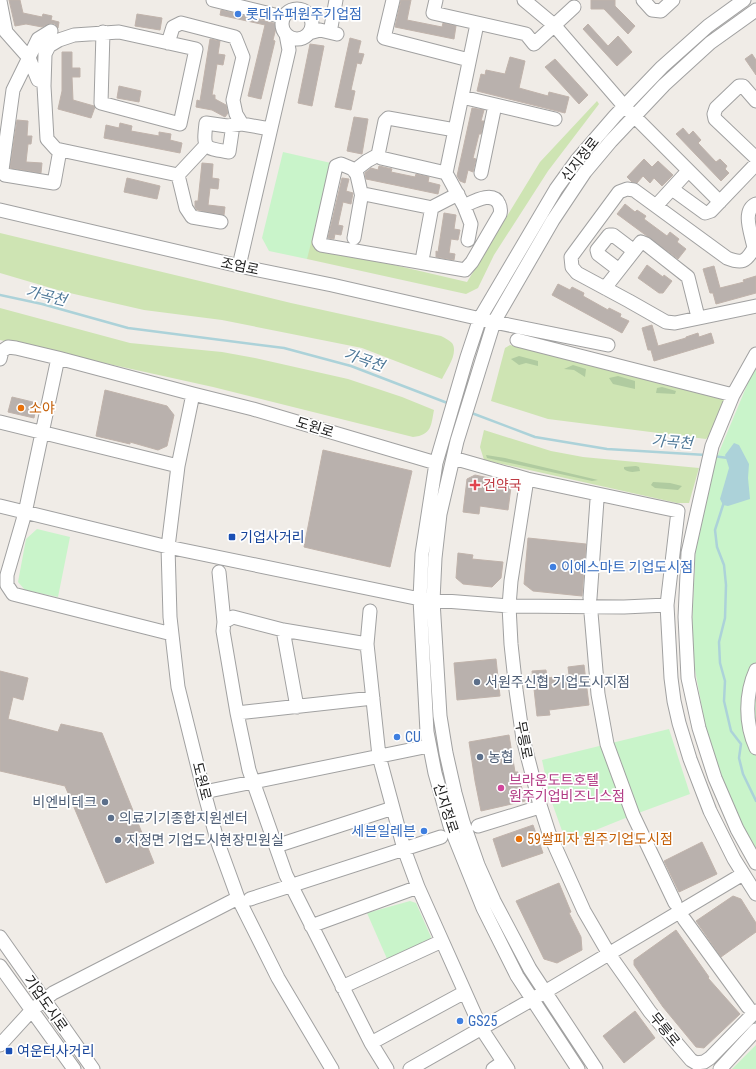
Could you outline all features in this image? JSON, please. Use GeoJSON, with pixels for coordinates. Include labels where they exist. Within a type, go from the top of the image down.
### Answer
{"type":"FeatureCollection","features":[{"type":"Feature","properties":{"kind":"street"},"geometry":{"type":"LineString","coordinates":[[335,30],[336,0]]}},
{"type":"Feature","properties":{"kind":"street"},"geometry":{"type":"LineString","coordinates":[[393,0],[384,38],[469,60]]}},
{"type":"Feature","properties":{"kind":"street"},"geometry":{"type":"LineString","coordinates":[[436,0],[433,13],[526,34],[534,44],[574,7]]}},
{"type":"Feature","properties":{"kind":"street"},"geometry":{"type":"LineString","coordinates":[[524,0],[554,25],[634,117],[720,202]]}},
{"type":"Feature","properties":{"kind":"street"},"geometry":{"type":"LineString","coordinates":[[643,0],[652,10],[661,11],[673,0]]}},
{"type":"Feature","properties":{"kind":"street","name":"신지정로"},"geometry":{"type":"LineString","coordinates":[[578,1069],[518,976],[498,938],[470,877],[444,804],[429,746],[424,692],[426,600],[422,554],[436,463],[480,318],[556,189],[577,160],[624,106],[662,67],[708,26],[744,0]]}},
{"type":"Feature","properties":{"kind":"street"},"geometry":{"type":"LineString","coordinates":[[0,1],[6,32],[29,58],[38,80],[44,82]]}},
{"type":"Feature","properties":{"kind":"street"},"geometry":{"type":"LineString","coordinates":[[216,4],[283,17]]}},
{"type":"Feature","properties":{"kind":"street"},"geometry":{"type":"LineString","coordinates":[[239,266],[289,50],[286,34],[282,26],[283,17],[286,13],[295,8],[304,10],[320,25],[335,30]]}},
{"type":"Feature","properties":{"kind":"street","name":"신지정로"},"geometry":{"type":"LineString","coordinates":[[426,600],[435,558],[440,514],[457,441],[494,322],[553,220],[585,172],[611,141],[664,85],[710,43],[756,10]]}},
{"type":"Feature","properties":{"kind":"street"},"geometry":{"type":"LineString","coordinates":[[289,50],[312,28],[311,18]]}},
{"type":"Feature","properties":{"kind":"street"},"geometry":{"type":"LineString","coordinates":[[168,43],[173,27],[181,23],[235,37],[243,57],[233,100],[237,124],[229,152],[211,149],[206,145],[204,140],[206,123],[227,126],[237,124],[270,129]]}},
{"type":"Feature","properties":{"kind":"street"},"geometry":{"type":"LineString","coordinates":[[468,240],[471,224],[464,206],[446,172],[477,24]]}},
{"type":"Feature","properties":{"kind":"street"},"geometry":{"type":"LineString","coordinates":[[286,34],[295,39],[320,30],[335,30]]}},
{"type":"Feature","properties":{"kind":"street"},"geometry":{"type":"LineString","coordinates":[[51,31],[38,39],[12,90],[2,170],[5,175],[54,183],[60,150]]}},
{"type":"Feature","properties":{"kind":"street"},"geometry":{"type":"LineString","coordinates":[[103,32],[101,103],[180,124],[196,49],[119,32],[103,32],[74,35],[59,40],[49,46],[46,54],[44,82],[47,139],[56,150],[178,175]]}},
{"type":"Feature","properties":{"kind":"street"},"geometry":{"type":"LineString","coordinates":[[756,101],[743,86],[739,86],[716,108],[714,114],[715,119],[756,158]]}},
{"type":"Feature","properties":{"kind":"street"},"geometry":{"type":"LineString","coordinates":[[462,97],[555,119]]}},
{"type":"Feature","properties":{"kind":"street"},"geometry":{"type":"LineString","coordinates":[[481,173],[495,105]]}},
{"type":"Feature","properties":{"kind":"street"},"geometry":{"type":"LineString","coordinates":[[354,171],[378,155],[385,121],[388,118],[455,130]]}},
{"type":"Feature","properties":{"kind":"street"},"geometry":{"type":"LineString","coordinates":[[178,175],[206,145]]}},
{"type":"Feature","properties":{"kind":"street"},"geometry":{"type":"LineString","coordinates":[[378,155],[381,158],[446,172]]}},
{"type":"Feature","properties":{"kind":"street"},"geometry":{"type":"LineString","coordinates":[[354,238],[362,197],[357,175],[354,171],[341,164],[336,166],[319,242],[321,245],[465,270],[472,262],[501,210],[498,201],[489,197],[464,206]]}},
{"type":"Feature","properties":{"kind":"street"},"geometry":{"type":"LineString","coordinates":[[672,189],[705,212],[711,211],[756,164]]}},
{"type":"Feature","properties":{"kind":"street"},"geometry":{"type":"LineString","coordinates":[[656,206],[688,171]]}},
{"type":"Feature","properties":{"kind":"street"},"geometry":{"type":"LineString","coordinates":[[178,175],[186,208],[192,217],[220,222]]}},
{"type":"Feature","properties":{"kind":"street"},"geometry":{"type":"LineString","coordinates":[[756,204],[751,206],[748,212],[754,248],[750,256],[745,261],[736,262],[727,258],[634,190],[619,192],[571,257],[572,267],[577,273],[666,322],[675,322],[756,306]]}},
{"type":"Feature","properties":{"kind":"street"},"geometry":{"type":"LineString","coordinates":[[362,197],[364,194],[428,207],[431,212],[423,255]]}},
{"type":"Feature","properties":{"kind":"street"},"geometry":{"type":"LineString","coordinates":[[429,209],[458,194]]}},
{"type":"Feature","properties":{"kind":"street","name":"조엄로"},"geometry":{"type":"LineString","coordinates":[[0,210],[239,266],[494,322],[608,345]]}},
{"type":"Feature","properties":{"kind":"street"},"geometry":{"type":"LineString","coordinates":[[619,270],[598,254],[597,250],[609,235],[613,235],[634,251]]}},
{"type":"Feature","properties":{"kind":"street"},"geometry":{"type":"LineString","coordinates":[[605,288],[641,242],[646,244],[688,277],[698,317]]}},
{"type":"Feature","properties":{"kind":"street"},"geometry":{"type":"LineString","coordinates":[[517,340],[733,395]]}},
{"type":"Feature","properties":{"kind":"street","name":"도원로"},"geometry":{"type":"LineString","coordinates":[[0,359],[2,351],[8,347],[58,358],[253,409],[436,463]]}},
{"type":"Feature","properties":{"kind":"street"},"geometry":{"type":"LineString","coordinates":[[756,354],[733,395],[712,446],[688,553],[685,617],[688,678],[699,728],[715,778],[737,829],[756,863]]}},
{"type":"Feature","properties":{"kind":"street"},"geometry":{"type":"LineString","coordinates":[[58,358],[25,513],[8,575],[7,585],[13,594],[172,634]]}},
{"type":"Feature","properties":{"kind":"street","name":"도원로"},"geometry":{"type":"LineString","coordinates":[[193,394],[178,466],[168,547],[170,617],[178,687],[218,843],[244,898],[278,978],[332,1069]]}},
{"type":"Feature","properties":{"kind":"street"},"geometry":{"type":"LineString","coordinates":[[0,422],[178,466]]}},
{"type":"Feature","properties":{"kind":"street"},"geometry":{"type":"LineString","coordinates":[[453,458],[527,479],[678,511],[668,605],[671,678],[679,723],[710,811],[734,859],[756,894]]}},
{"type":"Feature","properties":{"kind":"street","name":"무릉로"},"geometry":{"type":"LineString","coordinates":[[527,479],[511,581],[509,606],[511,644],[516,690],[524,739],[540,805],[549,833],[584,911],[609,954],[669,1035],[691,1060],[696,1064],[704,1062],[710,1058],[752,1009]]}},
{"type":"Feature","properties":{"kind":"street"},"geometry":{"type":"LineString","coordinates":[[590,598],[597,500]]}},
{"type":"Feature","properties":{"kind":"street"},"geometry":{"type":"LineString","coordinates":[[0,506],[168,547],[426,600],[509,606],[668,605]]}},
{"type":"Feature","properties":{"kind":"street"},"geometry":{"type":"LineString","coordinates":[[219,572],[224,622],[223,631],[237,713],[253,782],[288,880],[371,1043],[387,1069]]}},
{"type":"Feature","properties":{"kind":"street"},"geometry":{"type":"LineString","coordinates":[[426,600],[446,754],[459,808],[478,865],[494,901],[530,969],[596,1069]]}},
{"type":"Feature","properties":{"kind":"street"},"geometry":{"type":"LineString","coordinates":[[370,611],[367,644],[379,756],[403,845],[418,887],[481,1028],[502,1067]]}},
{"type":"Feature","properties":{"kind":"street"},"geometry":{"type":"LineString","coordinates":[[591,613],[598,694],[607,744],[633,815],[675,903]]}},
{"type":"Feature","properties":{"kind":"street"},"geometry":{"type":"LineString","coordinates":[[224,622],[233,616],[284,630],[367,644]]}},
{"type":"Feature","properties":{"kind":"street"},"geometry":{"type":"LineString","coordinates":[[284,630],[298,707]]}},
{"type":"Feature","properties":{"kind":"street"},"geometry":{"type":"LineString","coordinates":[[756,670],[752,678],[748,705],[749,727],[756,748]]}},
{"type":"Feature","properties":{"kind":"street"},"geometry":{"type":"LineString","coordinates":[[237,713],[373,698]]}},
{"type":"Feature","properties":{"kind":"street"},"geometry":{"type":"LineString","coordinates":[[204,792],[429,746]]}},
{"type":"Feature","properties":{"kind":"street"},"geometry":{"type":"LineString","coordinates":[[276,846],[393,808]]}},
{"type":"Feature","properties":{"kind":"street"},"geometry":{"type":"LineString","coordinates":[[478,826],[533,809]]}},
{"type":"Feature","properties":{"kind":"street"},"geometry":{"type":"LineString","coordinates":[[0,1044],[43,1000],[137,949],[244,898],[288,880],[403,845],[441,837]]}},
{"type":"Feature","properties":{"kind":"street"},"geometry":{"type":"LineString","coordinates":[[410,1069],[545,992],[743,874]]}},
{"type":"Feature","properties":{"kind":"street"},"geometry":{"type":"LineString","coordinates":[[311,926],[418,887]]}},
{"type":"Feature","properties":{"kind":"street"},"geometry":{"type":"LineString","coordinates":[[684,919],[752,1009]]}},
{"type":"Feature","properties":{"kind":"street","name":"기업도시로"},"geometry":{"type":"LineString","coordinates":[[0,937],[93,1069]]}},
{"type":"Feature","properties":{"kind":"street"},"geometry":{"type":"LineString","coordinates":[[342,987],[442,940]]}},
{"type":"Feature","properties":{"kind":"street","name":"기업도시로"},"geometry":{"type":"LineString","coordinates":[[0,966],[74,1069]]}},
{"type":"Feature","properties":{"kind":"street"},"geometry":{"type":"LineString","coordinates":[[371,1043],[465,992]]}},
{"type":"Feature","properties":{"kind":"street"},"geometry":{"type":"LineString","coordinates":[[720,1069],[756,1030]]}},
{"type":"Feature","properties":{"kind":"green space"},"geometry":{"type":"Polygon","coordinates":[[[597,101],[599,104],[548,171],[494,255],[478,288],[466,294],[307,259],[304,254],[310,229],[316,232],[317,247],[467,282],[540,162],[597,101]]]}},
{"type":"Feature","properties":{"kind":"green space"},"geometry":{"type":"Polygon","coordinates":[[[283,152],[331,163],[307,259],[269,251],[262,238],[283,152]]]}},
{"type":"Feature","properties":{"kind":"green space"},"geometry":{"type":"Polygon","coordinates":[[[0,233],[291,303],[441,336],[452,343],[454,347],[453,356],[442,379],[362,348],[222,320],[144,310],[61,291],[0,273],[0,233]]]}},
{"type":"Feature","properties":{"kind":"green space"},"geometry":{"type":"Polygon","coordinates":[[[0,308],[130,343],[222,352],[348,379],[402,397],[434,410],[431,425],[424,434],[413,437],[213,387],[0,340],[0,308]]]}},
{"type":"Feature","properties":{"kind":"green space"},"geometry":{"type":"Polygon","coordinates":[[[510,345],[726,397],[713,432],[706,439],[548,419],[491,401],[505,348],[510,345]]]}},
{"type":"Feature","properties":{"kind":"green space"},"geometry":{"type":"Polygon","coordinates":[[[519,356],[538,361],[538,366],[526,363],[519,365],[511,359],[519,356]]]}},
{"type":"Feature","properties":{"kind":"green space"},"geometry":{"type":"Polygon","coordinates":[[[573,365],[586,369],[585,377],[574,370],[564,369],[573,365]]]}},
{"type":"Feature","properties":{"kind":"green space"},"geometry":{"type":"Polygon","coordinates":[[[756,368],[756,851],[745,831],[722,779],[706,730],[691,648],[696,541],[704,488],[750,378],[756,368]]]}},
{"type":"Feature","properties":{"kind":"green space"},"geometry":{"type":"Polygon","coordinates":[[[618,376],[635,381],[635,389],[613,384],[609,378],[618,376]]]}},
{"type":"Feature","properties":{"kind":"green space"},"geometry":{"type":"Polygon","coordinates":[[[662,387],[676,391],[675,394],[656,393],[657,388],[662,387]]]}},
{"type":"Feature","properties":{"kind":"green space"},"geometry":{"type":"Polygon","coordinates":[[[484,430],[551,451],[583,457],[699,468],[689,503],[677,503],[484,460],[480,447],[484,430]]]}},
{"type":"Feature","properties":{"kind":"green space"},"geometry":{"type":"Polygon","coordinates":[[[486,455],[505,458],[598,480],[592,481],[487,458],[486,455]]]}},
{"type":"Feature","properties":{"kind":"green space"},"geometry":{"type":"Polygon","coordinates":[[[624,467],[639,467],[640,471],[630,472],[624,469],[624,467]]]}},
{"type":"Feature","properties":{"kind":"green space"},"geometry":{"type":"Polygon","coordinates":[[[653,482],[670,483],[682,486],[678,490],[655,488],[651,485],[653,482]]]}},
{"type":"Feature","properties":{"kind":"green space"},"geometry":{"type":"Polygon","coordinates":[[[37,529],[70,537],[58,597],[25,590],[18,582],[26,539],[37,529]]]}},
{"type":"Feature","properties":{"kind":"green space"},"geometry":{"type":"Polygon","coordinates":[[[669,729],[690,794],[566,842],[550,797],[542,760],[669,729]]]}},
{"type":"Feature","properties":{"kind":"green space"},"geometry":{"type":"Polygon","coordinates":[[[410,901],[416,903],[431,937],[428,943],[388,961],[367,913],[410,901]]]}},
{"type":"Feature","properties":{"kind":"green space"},"geometry":{"type":"Polygon","coordinates":[[[756,1045],[756,1069],[732,1069],[756,1045]]]}},
{"type":"Feature","properties":{"kind":"water"},"geometry":{"type":"Polygon","coordinates":[[[734,443],[739,445],[749,464],[748,478],[750,499],[728,506],[723,505],[720,499],[729,468],[725,455],[734,443]]]}},
{"type":"Feature","properties":{"kind":"building"},"geometry":{"type":"Polygon","coordinates":[[[9,0],[20,0],[23,13],[42,17],[43,14],[52,16],[51,20],[59,22],[58,28],[55,24],[51,23],[42,27],[26,24],[15,26],[9,0]]]}},
{"type":"Feature","properties":{"kind":"building"},"geometry":{"type":"Polygon","coordinates":[[[401,0],[411,0],[407,20],[442,27],[443,23],[456,26],[454,39],[395,27],[401,0]]]}},
{"type":"Feature","properties":{"kind":"building"},"geometry":{"type":"Polygon","coordinates":[[[591,0],[615,0],[615,6],[635,26],[628,34],[604,9],[591,9],[591,0]]]}},
{"type":"Feature","properties":{"kind":"building"},"geometry":{"type":"Polygon","coordinates":[[[221,10],[277,24],[273,40],[275,41],[261,99],[248,96],[265,25],[220,15],[221,10]]]}},
{"type":"Feature","properties":{"kind":"building"},"geometry":{"type":"Polygon","coordinates":[[[137,14],[162,18],[160,30],[135,26],[137,14]]]}},
{"type":"Feature","properties":{"kind":"building"},"geometry":{"type":"Polygon","coordinates":[[[588,24],[608,46],[618,36],[632,52],[617,66],[583,29],[588,24]]]}},
{"type":"Feature","properties":{"kind":"building"},"geometry":{"type":"Polygon","coordinates":[[[350,38],[361,41],[358,53],[364,54],[361,64],[357,63],[351,90],[355,91],[351,110],[335,107],[350,38]]]}},
{"type":"Feature","properties":{"kind":"building"},"geometry":{"type":"Polygon","coordinates":[[[210,39],[220,41],[218,54],[225,55],[223,65],[217,64],[212,95],[215,95],[215,99],[226,105],[228,113],[225,117],[212,110],[196,107],[197,100],[200,101],[210,39]]]}},
{"type":"Feature","properties":{"kind":"building"},"geometry":{"type":"Polygon","coordinates":[[[310,44],[324,46],[312,106],[298,103],[310,44]]]}},
{"type":"Feature","properties":{"kind":"building"},"geometry":{"type":"Polygon","coordinates":[[[62,52],[72,52],[72,68],[80,68],[80,77],[72,77],[73,100],[95,107],[91,118],[58,109],[62,91],[62,52]]]}},
{"type":"Feature","properties":{"kind":"building"},"geometry":{"type":"Polygon","coordinates":[[[752,54],[756,60],[756,75],[745,59],[752,54]]]}},
{"type":"Feature","properties":{"kind":"building"},"geometry":{"type":"Polygon","coordinates":[[[510,57],[525,61],[519,88],[548,96],[549,92],[569,97],[565,113],[477,91],[481,74],[485,75],[486,70],[505,74],[510,57]]]}},
{"type":"Feature","properties":{"kind":"building"},"geometry":{"type":"Polygon","coordinates":[[[555,59],[588,95],[579,104],[545,67],[555,59]]]}},
{"type":"Feature","properties":{"kind":"building"},"geometry":{"type":"Polygon","coordinates":[[[119,86],[141,91],[139,102],[117,98],[119,86]]]}},
{"type":"Feature","properties":{"kind":"building"},"geometry":{"type":"Polygon","coordinates":[[[472,108],[484,110],[481,121],[484,121],[473,158],[476,159],[473,172],[468,170],[465,183],[460,181],[457,176],[472,108]]]}},
{"type":"Feature","properties":{"kind":"building"},"geometry":{"type":"Polygon","coordinates":[[[354,117],[368,119],[362,154],[347,151],[354,117]]]}},
{"type":"Feature","properties":{"kind":"building"},"geometry":{"type":"Polygon","coordinates":[[[17,120],[28,121],[27,136],[32,136],[31,144],[28,144],[26,162],[42,163],[41,173],[10,168],[17,120]]]}},
{"type":"Feature","properties":{"kind":"building"},"geometry":{"type":"Polygon","coordinates":[[[120,123],[132,126],[131,131],[159,136],[159,132],[171,134],[170,140],[182,143],[180,153],[104,138],[106,125],[119,128],[120,123]]]}},
{"type":"Feature","properties":{"kind":"building"},"geometry":{"type":"Polygon","coordinates":[[[683,128],[689,135],[693,131],[701,140],[698,143],[716,162],[720,159],[727,166],[725,169],[729,173],[721,181],[676,134],[683,128]]]}},
{"type":"Feature","properties":{"kind":"building"},"geometry":{"type":"Polygon","coordinates":[[[644,159],[652,167],[658,161],[673,175],[662,186],[654,178],[650,183],[643,176],[637,183],[632,182],[627,177],[644,159]]]}},
{"type":"Feature","properties":{"kind":"building"},"geometry":{"type":"Polygon","coordinates":[[[202,163],[213,164],[212,178],[219,179],[218,189],[210,188],[208,205],[225,207],[224,215],[197,210],[195,207],[195,201],[198,201],[202,163]]]}},
{"type":"Feature","properties":{"kind":"building"},"geometry":{"type":"Polygon","coordinates":[[[379,166],[392,169],[391,172],[415,177],[416,174],[429,177],[428,182],[440,185],[438,194],[366,179],[365,173],[371,168],[378,170],[379,166]]]}},
{"type":"Feature","properties":{"kind":"building"},"geometry":{"type":"Polygon","coordinates":[[[127,178],[160,186],[157,199],[124,192],[127,178]]]}},
{"type":"Feature","properties":{"kind":"building"},"geometry":{"type":"Polygon","coordinates":[[[342,178],[349,179],[346,191],[353,193],[351,204],[343,202],[338,225],[343,226],[341,235],[335,234],[334,239],[328,238],[342,178]]]}},
{"type":"Feature","properties":{"kind":"building"},"geometry":{"type":"Polygon","coordinates":[[[625,204],[635,212],[637,210],[646,216],[644,219],[667,236],[670,232],[679,239],[677,242],[686,249],[678,259],[617,214],[625,204]]]}},
{"type":"Feature","properties":{"kind":"building"},"geometry":{"type":"Polygon","coordinates":[[[444,213],[456,215],[454,229],[460,230],[458,240],[451,239],[449,253],[455,254],[454,260],[436,257],[444,213]]]}},
{"type":"Feature","properties":{"kind":"building"},"geometry":{"type":"Polygon","coordinates":[[[647,265],[663,277],[664,275],[672,281],[663,293],[659,293],[638,278],[647,265]]]}},
{"type":"Feature","properties":{"kind":"building"},"geometry":{"type":"Polygon","coordinates":[[[714,266],[720,288],[744,282],[743,280],[756,276],[756,293],[716,304],[713,293],[710,293],[703,269],[714,266]]]}},
{"type":"Feature","properties":{"kind":"building"},"geometry":{"type":"Polygon","coordinates":[[[558,284],[570,290],[572,287],[584,293],[583,296],[608,310],[609,308],[621,314],[620,317],[629,321],[622,333],[552,295],[558,284]]]}},
{"type":"Feature","properties":{"kind":"building"},"geometry":{"type":"Polygon","coordinates":[[[652,325],[658,346],[698,333],[699,337],[711,333],[714,343],[654,361],[651,350],[648,350],[642,328],[652,325]]]}},
{"type":"Feature","properties":{"kind":"building"},"geometry":{"type":"Polygon","coordinates":[[[105,390],[167,406],[174,415],[167,446],[158,450],[130,442],[130,444],[96,436],[105,390]]]}},
{"type":"Feature","properties":{"kind":"building"},"geometry":{"type":"Polygon","coordinates":[[[12,397],[37,403],[34,418],[8,412],[12,397]]]}},
{"type":"Feature","properties":{"kind":"building"},"geometry":{"type":"Polygon","coordinates":[[[323,450],[412,471],[390,567],[304,547],[323,450]]]}},
{"type":"Feature","properties":{"kind":"building"},"geometry":{"type":"Polygon","coordinates":[[[475,475],[508,482],[511,487],[508,510],[480,506],[479,514],[463,512],[467,479],[475,475]]]}},
{"type":"Feature","properties":{"kind":"building"},"geometry":{"type":"Polygon","coordinates":[[[528,538],[586,544],[582,596],[533,591],[524,584],[528,538]]]}},
{"type":"Feature","properties":{"kind":"building"},"geometry":{"type":"Polygon","coordinates":[[[458,553],[473,555],[472,559],[503,562],[501,578],[492,587],[463,584],[456,578],[458,553]]]}},
{"type":"Feature","properties":{"kind":"building"},"geometry":{"type":"Polygon","coordinates":[[[496,659],[500,696],[457,700],[454,663],[496,659]]]}},
{"type":"Feature","properties":{"kind":"building"},"geometry":{"type":"Polygon","coordinates":[[[584,665],[589,705],[549,710],[550,715],[537,716],[532,671],[546,670],[547,678],[569,675],[568,667],[584,665]]]}},
{"type":"Feature","properties":{"kind":"building"},"geometry":{"type":"Polygon","coordinates":[[[0,671],[28,678],[23,700],[13,697],[8,719],[58,732],[61,724],[102,733],[154,863],[106,883],[65,786],[0,771],[0,671]]]}},
{"type":"Feature","properties":{"kind":"building"},"geometry":{"type":"Polygon","coordinates":[[[509,735],[515,772],[518,772],[525,801],[481,811],[469,742],[509,735]]]}},
{"type":"Feature","properties":{"kind":"building"},"geometry":{"type":"Polygon","coordinates":[[[533,825],[543,853],[502,867],[493,839],[533,825]]]}},
{"type":"Feature","properties":{"kind":"building"},"geometry":{"type":"Polygon","coordinates":[[[702,842],[717,874],[679,892],[664,861],[702,842]]]}},
{"type":"Feature","properties":{"kind":"building"},"geometry":{"type":"Polygon","coordinates":[[[559,883],[571,912],[569,913],[581,937],[582,950],[557,963],[544,959],[516,901],[559,883]]]}},
{"type":"Feature","properties":{"kind":"building"},"geometry":{"type":"Polygon","coordinates":[[[733,896],[741,899],[756,923],[756,932],[721,957],[696,921],[733,896]]]}},
{"type":"Feature","properties":{"kind":"building"},"geometry":{"type":"Polygon","coordinates":[[[676,930],[709,977],[708,978],[740,1014],[704,1048],[696,1047],[663,1007],[634,965],[634,960],[676,930]]]}},
{"type":"Feature","properties":{"kind":"building"},"geometry":{"type":"Polygon","coordinates":[[[635,1011],[655,1038],[624,1063],[603,1036],[635,1011]]]}},
{"type":"Feature","properties":{"kind":"waterway","name":"가곡천"},"geometry":{"type":"LineString","coordinates":[[0,295],[42,304],[128,328],[284,348],[351,366],[450,404]]}},
{"type":"Feature","properties":{"kind":"waterway","name":"가곡천"},"geometry":{"type":"LineString","coordinates":[[469,412],[535,437],[607,449],[706,455]]}},
{"type":"Feature","properties":{"kind":"waterway"},"geometry":{"type":"LineString","coordinates":[[713,456],[728,458]]}},
{"type":"Feature","properties":{"kind":"waterway"},"geometry":{"type":"LineString","coordinates":[[724,502],[715,530],[717,547],[724,565],[726,585],[725,618],[719,642],[720,663],[725,681],[724,701],[731,731],[741,744],[739,758],[743,774],[756,801]]}},
{"type":"Feature","properties":{"kind":"place","name":"롯데슈퍼원주기업점"},"geometry":{"type":"Point","coordinates":[238,14]}},
{"type":"Feature","properties":{"kind":"place","name":"소야"},"geometry":{"type":"Point","coordinates":[21,408]}},
{"type":"Feature","properties":{"kind":"place","name":"건약국"},"geometry":{"type":"Point","coordinates":[475,485]}},
{"type":"Feature","properties":{"kind":"place","name":"기업사거리"},"geometry":{"type":"Point","coordinates":[232,537]}},
{"type":"Feature","properties":{"kind":"place","name":"이에스마트 기업도시점"},"geometry":{"type":"Point","coordinates":[553,567]}},
{"type":"Feature","properties":{"kind":"place","name":"서원주신협 기업도시지점"},"geometry":{"type":"Point","coordinates":[477,682]}},
{"type":"Feature","properties":{"kind":"place","name":"CU"},"geometry":{"type":"Point","coordinates":[397,737]}},
{"type":"Feature","properties":{"kind":"place","name":"농협"},"geometry":{"type":"Point","coordinates":[480,757]}},
{"type":"Feature","properties":{"kind":"place","name":"브라운도트호텔 원주기업비즈니스점"},"geometry":{"type":"Point","coordinates":[501,788]}},
{"type":"Feature","properties":{"kind":"place","name":"비엔비테크"},"geometry":{"type":"Point","coordinates":[105,802]}},
{"type":"Feature","properties":{"kind":"place","name":"의료기기종합지원센터"},"geometry":{"type":"Point","coordinates":[111,818]}},
{"type":"Feature","properties":{"kind":"place","name":"세븐일레븐"},"geometry":{"type":"Point","coordinates":[424,831]}},
{"type":"Feature","properties":{"kind":"place","name":"59쌀피자 원주기업도시점"},"geometry":{"type":"Point","coordinates":[519,839]}},
{"type":"Feature","properties":{"kind":"place","name":"지정면 기업도시현장민원실"},"geometry":{"type":"Point","coordinates":[118,840]}},
{"type":"Feature","properties":{"kind":"place","name":"GS25"},"geometry":{"type":"Point","coordinates":[460,1021]}},
{"type":"Feature","properties":{"kind":"place","name":"여운터사거리"},"geometry":{"type":"Point","coordinates":[9,1051]}}]}
